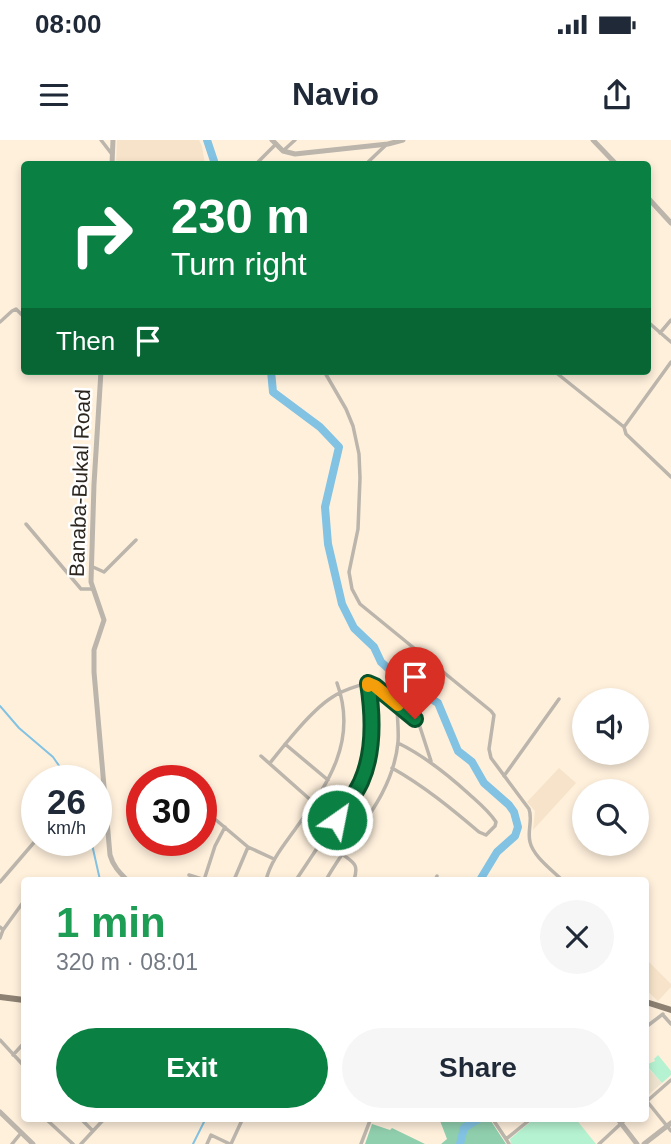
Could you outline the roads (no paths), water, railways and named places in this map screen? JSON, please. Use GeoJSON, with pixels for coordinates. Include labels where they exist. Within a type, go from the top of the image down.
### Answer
{"type":"FeatureCollection","features":[{"type":"Feature","properties":{"kind":"main road"},"geometry":{"type":"LineString","coordinates":[[0,997],[21,1000]]}},
{"type":"Feature","properties":{"kind":"main road"},"geometry":{"type":"LineString","coordinates":[[649,1003],[666,1011]]}},
{"type":"Feature","properties":{"kind":"street"},"geometry":{"type":"LineString","coordinates":[[101,140],[113,155]]}},
{"type":"Feature","properties":{"kind":"street"},"geometry":{"type":"LineString","coordinates":[[112,161],[113,140]]}},
{"type":"Feature","properties":{"kind":"street"},"geometry":{"type":"LineString","coordinates":[[284,151],[295,140]]}},
{"type":"Feature","properties":{"kind":"street"},"geometry":{"type":"LineString","coordinates":[[258,161],[274,142],[284,151],[295,154],[403,140]]}},
{"type":"Feature","properties":{"kind":"street"},"geometry":{"type":"LineString","coordinates":[[593,140],[613,161]]}},
{"type":"Feature","properties":{"kind":"street"},"geometry":{"type":"LineString","coordinates":[[369,161],[388,144]]}},
{"type":"Feature","properties":{"kind":"street"},"geometry":{"type":"LineString","coordinates":[[651,201],[671,223]]}},
{"type":"Feature","properties":{"kind":"street"},"geometry":{"type":"LineString","coordinates":[[0,321],[16,309],[21,314]]}},
{"type":"Feature","properties":{"kind":"street"},"geometry":{"type":"LineString","coordinates":[[660,333],[671,320]]}},
{"type":"Feature","properties":{"kind":"street"},"geometry":{"type":"LineString","coordinates":[[651,325],[671,342]]}},
{"type":"Feature","properties":{"kind":"street"},"geometry":{"type":"LineString","coordinates":[[624,427],[671,362]]}},
{"type":"Feature","properties":{"kind":"street","name":"Banaba-Bukal Road"},"geometry":{"type":"LineString","coordinates":[[101,375],[90,565],[92,589],[104,620],[94,650],[94,672],[110,855],[113,864],[124,877]]}},
{"type":"Feature","properties":{"kind":"street"},"geometry":{"type":"LineString","coordinates":[[326,375],[350,418],[359,454],[358,529],[349,572],[352,589],[360,604],[494,715],[491,758],[529,808],[529,839],[532,848],[559,877]]}},
{"type":"Feature","properties":{"kind":"street"},"geometry":{"type":"LineString","coordinates":[[559,375],[624,427],[626,434],[671,477]]}},
{"type":"Feature","properties":{"kind":"street"},"geometry":{"type":"LineString","coordinates":[[26,524],[81,589],[92,589]]}},
{"type":"Feature","properties":{"kind":"street"},"geometry":{"type":"LineString","coordinates":[[90,565],[104,572],[136,540]]}},
{"type":"Feature","properties":{"kind":"street"},"geometry":{"type":"LineString","coordinates":[[267,877],[274,859],[314,803],[336,764],[341,750],[343,713],[337,683]]}},
{"type":"Feature","properties":{"kind":"street"},"geometry":{"type":"LineString","coordinates":[[298,877],[361,782],[367,764],[373,723],[368,683]]}},
{"type":"Feature","properties":{"kind":"street"},"geometry":{"type":"LineString","coordinates":[[270,763],[328,699],[368,683],[419,724],[432,763]]}},
{"type":"Feature","properties":{"kind":"street"},"geometry":{"type":"LineString","coordinates":[[504,776],[559,699]]}},
{"type":"Feature","properties":{"kind":"street"},"geometry":{"type":"LineString","coordinates":[[328,877],[382,795],[398,743],[397,704]]}},
{"type":"Feature","properties":{"kind":"street"},"geometry":{"type":"LineString","coordinates":[[392,768],[429,791],[479,832],[486,835],[495,826],[496,822],[491,814],[450,776],[398,743]]}},
{"type":"Feature","properties":{"kind":"street"},"geometry":{"type":"LineString","coordinates":[[285,744],[328,780]]}},
{"type":"Feature","properties":{"kind":"street"},"geometry":{"type":"LineString","coordinates":[[261,756],[314,803],[365,837]]}},
{"type":"Feature","properties":{"kind":"street"},"geometry":{"type":"LineString","coordinates":[[217,821],[248,847],[274,859]]}},
{"type":"Feature","properties":{"kind":"street"},"geometry":{"type":"LineString","coordinates":[[206,877],[215,846],[225,827]]}},
{"type":"Feature","properties":{"kind":"street"},"geometry":{"type":"LineString","coordinates":[[235,877],[248,847]]}},
{"type":"Feature","properties":{"kind":"street"},"geometry":{"type":"LineString","coordinates":[[342,854],[356,865],[355,877]]}},
{"type":"Feature","properties":{"kind":"street"},"geometry":{"type":"LineString","coordinates":[[0,882],[22,856]]}},
{"type":"Feature","properties":{"kind":"street"},"geometry":{"type":"LineString","coordinates":[[189,875],[195,877]]}},
{"type":"Feature","properties":{"kind":"street"},"geometry":{"type":"LineString","coordinates":[[0,938],[1,928],[21,905]]}},
{"type":"Feature","properties":{"kind":"street"},"geometry":{"type":"LineString","coordinates":[[649,1025],[666,1011],[671,1024]]}},
{"type":"Feature","properties":{"kind":"street"},"geometry":{"type":"LineString","coordinates":[[0,1040],[21,1063]]}},
{"type":"Feature","properties":{"kind":"street"},"geometry":{"type":"LineString","coordinates":[[13,1055],[21,1046]]}},
{"type":"Feature","properties":{"kind":"street"},"geometry":{"type":"LineString","coordinates":[[649,1098],[671,1080]]}},
{"type":"Feature","properties":{"kind":"street"},"geometry":{"type":"LineString","coordinates":[[644,1144],[670,1126],[649,1104]]}},
{"type":"Feature","properties":{"kind":"street"},"geometry":{"type":"LineString","coordinates":[[0,1112],[33,1144]]}},
{"type":"Feature","properties":{"kind":"street"},"geometry":{"type":"LineString","coordinates":[[49,1122],[73,1144]]}},
{"type":"Feature","properties":{"kind":"street"},"geometry":{"type":"LineString","coordinates":[[84,1122],[93,1131]]}},
{"type":"Feature","properties":{"kind":"street"},"geometry":{"type":"LineString","coordinates":[[81,1144],[101,1122]]}},
{"type":"Feature","properties":{"kind":"street"},"geometry":{"type":"LineString","coordinates":[[207,1144],[211,1135],[231,1144],[241,1122]]}},
{"type":"Feature","properties":{"kind":"street"},"geometry":{"type":"LineString","coordinates":[[361,1144],[369,1122]]}},
{"type":"Feature","properties":{"kind":"street"},"geometry":{"type":"LineString","coordinates":[[494,1122],[507,1142],[527,1122]]}},
{"type":"Feature","properties":{"kind":"street"},"geometry":{"type":"LineString","coordinates":[[599,1144],[618,1122]]}},
{"type":"Feature","properties":{"kind":"street"},"geometry":{"type":"LineString","coordinates":[[620,1122],[638,1144]]}},
{"type":"Feature","properties":{"kind":"street"},"geometry":{"type":"LineString","coordinates":[[12,1144],[21,1133]]}},
{"type":"Feature","properties":{"kind":"waterway"},"geometry":{"type":"LineString","coordinates":[[207,140],[214,161]]}},
{"type":"Feature","properties":{"kind":"waterway"},"geometry":{"type":"LineString","coordinates":[[271,375],[273,392],[320,427],[339,447],[325,507],[328,544],[342,604],[354,628],[374,647],[381,662],[401,680],[438,703],[458,751],[472,762],[484,783],[514,812],[518,827],[515,836],[497,852],[482,877]]}},
{"type":"Feature","properties":{"kind":"waterway"},"geometry":{"type":"LineString","coordinates":[[0,706],[59,765]]}},
{"type":"Feature","properties":{"kind":"waterway"},"geometry":{"type":"LineString","coordinates":[[95,856],[99,877]]}},
{"type":"Feature","properties":{"kind":"waterway"},"geometry":{"type":"LineString","coordinates":[[193,1144],[204,1122]]}},
{"type":"Feature","properties":{"kind":"waterway"},"geometry":{"type":"LineString","coordinates":[[460,1144],[464,1128],[474,1122]]}}]}
